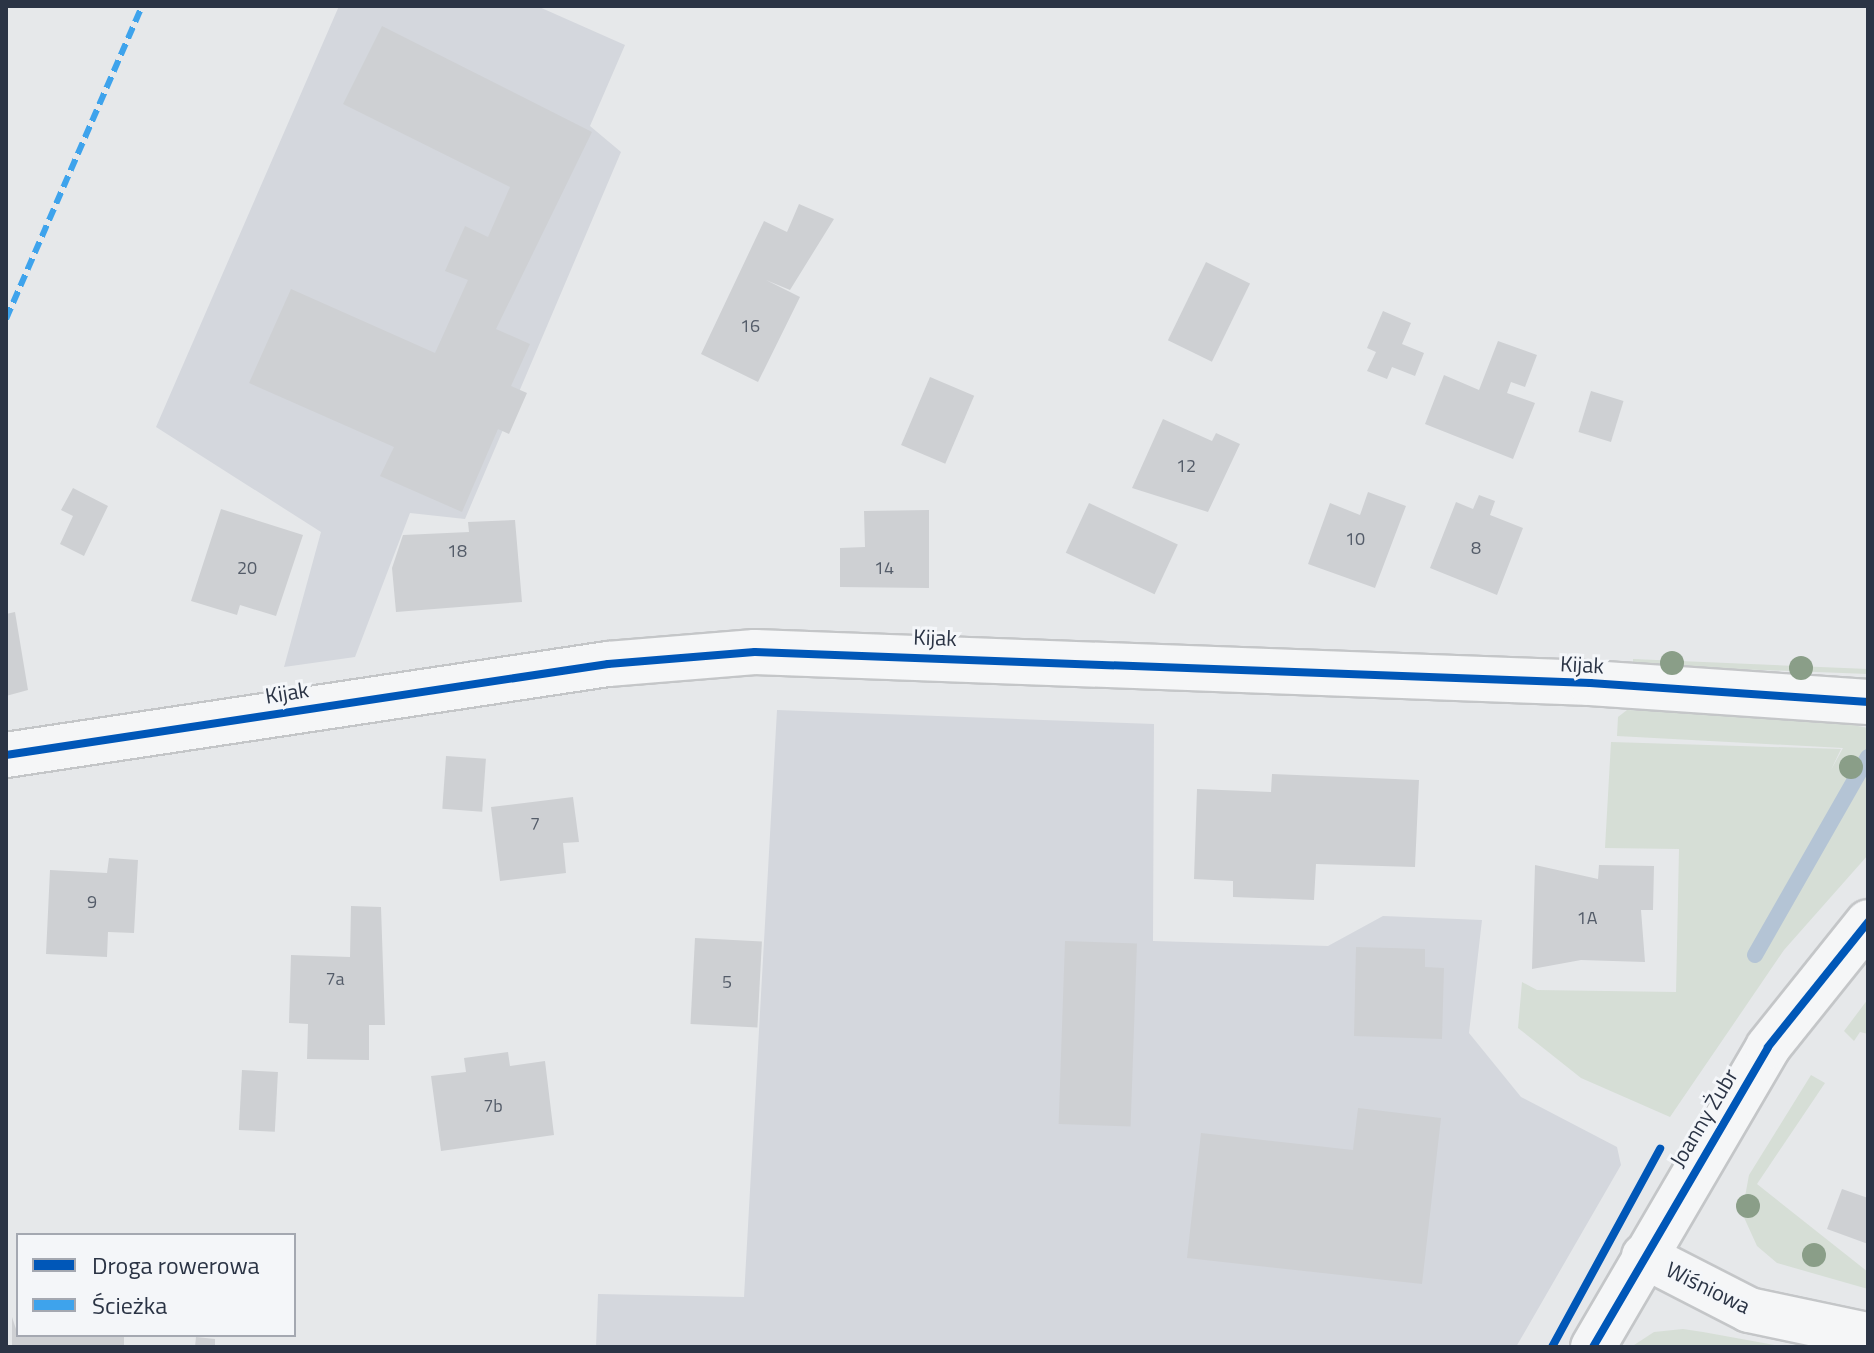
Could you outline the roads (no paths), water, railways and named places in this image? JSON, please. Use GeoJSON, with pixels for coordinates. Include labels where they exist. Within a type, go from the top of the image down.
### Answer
{"type":"FeatureCollection","features":[{"type":"Feature","properties":{"kind":"street","name":"Kijak"},"geometry":{"type":"LineString","coordinates":[[6,755],[608,664],[755,652],[1590,683],[1868,702]]}},
{"type":"Feature","properties":{"kind":"street","name":"Joanny Żubr"},"geometry":{"type":"LineString","coordinates":[[1593,1347],[1768,1047],[1868,922]]}},
{"type":"Feature","properties":{"kind":"street","name":"Wiśniowa"},"geometry":{"type":"LineString","coordinates":[[1644,1256],[1749,1310],[1868,1335]]}},
{"type":"Feature","properties":{"kind":"waterway"},"geometry":{"type":"LineString","coordinates":[[1755,955],[1868,757]]}}]}
